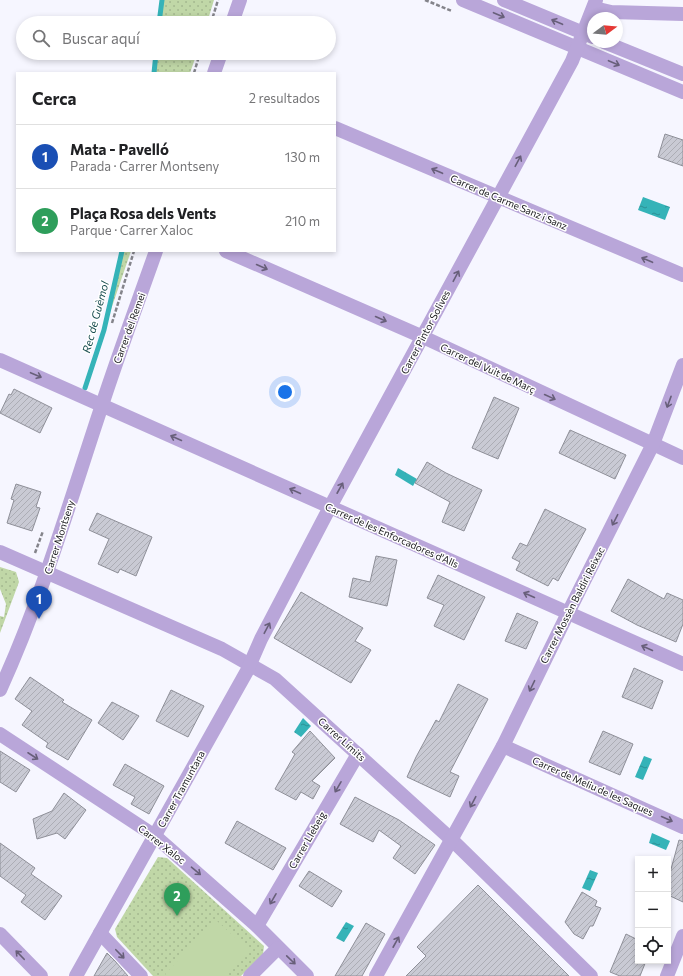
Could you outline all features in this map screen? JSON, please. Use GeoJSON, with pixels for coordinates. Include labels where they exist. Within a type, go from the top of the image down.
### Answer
{"type":"FeatureCollection","features":[{"type":"Feature","properties":{"kind":"street"},"geometry":{"type":"LineString","coordinates":[[234,16],[240,0]]}},
{"type":"Feature","properties":{"kind":"street"},"geometry":{"type":"LineString","coordinates":[[463,0],[683,92]]}},
{"type":"Feature","properties":{"kind":"street"},"geometry":{"type":"LineString","coordinates":[[504,0],[587,36]]}},
{"type":"Feature","properties":{"kind":"street"},"geometry":{"type":"LineString","coordinates":[[595,4],[611,12],[683,14]]}},
{"type":"Feature","properties":{"kind":"street","name":"Carrer Pintor Solives"},"geometry":{"type":"LineString","coordinates":[[250,663],[330,507],[578,47],[587,37]]}},
{"type":"Feature","properties":{"kind":"street"},"geometry":{"type":"LineString","coordinates":[[619,48],[683,74]]}},
{"type":"Feature","properties":{"kind":"street"},"geometry":{"type":"LineString","coordinates":[[214,72],[219,60]]}},
{"type":"Feature","properties":{"kind":"street","name":"Carrer de Carme Sanz i Sanz"},"geometry":{"type":"LineString","coordinates":[[336,128],[683,275]]}},
{"type":"Feature","properties":{"kind":"street","name":"Carrer del Remei"},"geometry":{"type":"LineString","coordinates":[[102,404],[156,252]]}},
{"type":"Feature","properties":{"kind":"street","name":"Carrer del Vuit de Març"},"geometry":{"type":"LineString","coordinates":[[228,252],[423,337],[683,458]]}},
{"type":"Feature","properties":{"kind":"street","name":"Carrer de les Enforcadores d'Alls"},"geometry":{"type":"LineString","coordinates":[[0,360],[102,404],[683,664]]}},
{"type":"Feature","properties":{"kind":"street","name":"Carrer Mossèn Baldiri Reixac"},"geometry":{"type":"LineString","coordinates":[[376,976],[503,746],[568,613],[654,444],[683,365]]}},
{"type":"Feature","properties":{"kind":"street","name":"Carrer Montseny"},"geometry":{"type":"LineString","coordinates":[[0,690],[26,630],[102,404]]}},
{"type":"Feature","properties":{"kind":"street","name":"Carrer Límits"},"geometry":{"type":"LineString","coordinates":[[0,552],[222,649],[250,663],[275,679],[452,840],[591,976]]}},
{"type":"Feature","properties":{"kind":"street","name":"Carrer Tramuntana"},"geometry":{"type":"LineString","coordinates":[[76,976],[250,663]]}},
{"type":"Feature","properties":{"kind":"street","name":"Carrer Xaloc"},"geometry":{"type":"LineString","coordinates":[[0,734],[155,836],[257,926],[307,976]]}},
{"type":"Feature","properties":{"kind":"street","name":"Carrer de Meliu de les Saques"},"geometry":{"type":"LineString","coordinates":[[503,746],[683,827]]}},
{"type":"Feature","properties":{"kind":"street","name":"Carrer Llebeig"},"geometry":{"type":"LineString","coordinates":[[257,926],[358,754]]}},
{"type":"Feature","properties":{"kind":"street"},"geometry":{"type":"LineString","coordinates":[[100,933],[141,976]]}},
{"type":"Feature","properties":{"kind":"street"},"geometry":{"type":"LineString","coordinates":[[0,934],[41,976]]}},
{"type":"Feature","properties":{"kind":"street"},"geometry":{"type":"LineString","coordinates":[[667,976],[683,936]]}},
{"type":"Feature","properties":{"kind":"street"},"geometry":{"type":"LineString","coordinates":[[250,976],[278,948]]}},
{"type":"Feature","properties":{"kind":"path"},"geometry":{"type":"LineString","coordinates":[[213,16],[218,0]]}},
{"type":"Feature","properties":{"kind":"path"},"geometry":{"type":"LineString","coordinates":[[194,72],[198,60]]}},
{"type":"Feature","properties":{"kind":"green space"},"geometry":{"type":"Polygon","coordinates":[[[162,0],[214,0],[209,16],[160,16],[162,0]]]}},
{"type":"Feature","properties":{"kind":"green space"},"geometry":{"type":"Polygon","coordinates":[[[155,60],[195,60],[190,72],[154,72],[155,60]]]}},
{"type":"Feature","properties":{"kind":"green space"},"geometry":{"type":"Polygon","coordinates":[[[122,252],[131,252],[104,330],[122,252]]]}},
{"type":"Feature","properties":{"kind":"green space"},"geometry":{"type":"Polygon","coordinates":[[[0,567],[16,572],[19,582],[0,633],[0,616],[4,617],[6,604],[0,589],[0,567]]]}},
{"type":"Feature","properties":{"kind":"green space"},"geometry":{"type":"Polygon","coordinates":[[[158,857],[167,858],[264,946],[263,954],[241,976],[153,976],[117,937],[115,929],[158,857]]]}},
{"type":"Feature","properties":{"kind":"green space"},"geometry":{"type":"Polygon","coordinates":[[[216,920],[249,950],[224,976],[167,976],[165,974],[216,920]]]}},
{"type":"Feature","properties":{"kind":"water"},"geometry":{"type":"Polygon","coordinates":[[[643,197],[670,207],[665,220],[638,210],[643,197]]]}},
{"type":"Feature","properties":{"kind":"water"},"geometry":{"type":"Polygon","coordinates":[[[398,468],[417,479],[413,486],[395,475],[398,468]]]}},
{"type":"Feature","properties":{"kind":"water"},"geometry":{"type":"Polygon","coordinates":[[[303,718],[311,726],[301,737],[294,732],[303,718]]]}},
{"type":"Feature","properties":{"kind":"water"},"geometry":{"type":"Polygon","coordinates":[[[644,756],[652,759],[643,780],[635,777],[644,756]]]}},
{"type":"Feature","properties":{"kind":"water"},"geometry":{"type":"Polygon","coordinates":[[[652,833],[670,841],[666,850],[649,843],[652,833]]]}},
{"type":"Feature","properties":{"kind":"water"},"geometry":{"type":"Polygon","coordinates":[[[590,870],[598,873],[590,891],[582,888],[590,870]]]}},
{"type":"Feature","properties":{"kind":"water"},"geometry":{"type":"Polygon","coordinates":[[[346,922],[354,926],[344,942],[336,938],[346,922]]]}},
{"type":"Feature","properties":{"kind":"building"},"geometry":{"type":"Polygon","coordinates":[[[665,134],[683,140],[683,166],[658,157],[665,134]]]}},
{"type":"Feature","properties":{"kind":"building"},"geometry":{"type":"Polygon","coordinates":[[[14,389],[52,408],[40,433],[0,413],[9,394],[11,395],[14,389]]]}},
{"type":"Feature","properties":{"kind":"building"},"geometry":{"type":"Polygon","coordinates":[[[494,397],[519,408],[498,459],[472,448],[494,397]]]}},
{"type":"Feature","properties":{"kind":"building"},"geometry":{"type":"Polygon","coordinates":[[[570,430],[626,455],[615,479],[559,453],[570,430]]]}},
{"type":"Feature","properties":{"kind":"building"},"geometry":{"type":"Polygon","coordinates":[[[427,462],[482,490],[464,531],[442,522],[450,502],[415,483],[427,462]]]}},
{"type":"Feature","properties":{"kind":"building"},"geometry":{"type":"Polygon","coordinates":[[[16,484],[41,492],[36,507],[40,508],[32,531],[7,523],[14,500],[11,499],[16,484]]]}},
{"type":"Feature","properties":{"kind":"building"},"geometry":{"type":"Polygon","coordinates":[[[545,509],[586,529],[558,581],[553,578],[548,586],[516,570],[520,562],[512,558],[520,543],[527,546],[545,509]]]}},
{"type":"Feature","properties":{"kind":"building"},"geometry":{"type":"Polygon","coordinates":[[[97,513],[152,537],[136,576],[120,569],[118,573],[98,564],[109,539],[89,530],[97,513]]]}},
{"type":"Feature","properties":{"kind":"building"},"geometry":{"type":"Polygon","coordinates":[[[376,556],[397,560],[387,606],[349,597],[353,578],[370,582],[376,556]]]}},
{"type":"Feature","properties":{"kind":"building"},"geometry":{"type":"Polygon","coordinates":[[[438,575],[485,597],[464,640],[434,626],[444,605],[427,598],[438,575]]]}},
{"type":"Feature","properties":{"kind":"building"},"geometry":{"type":"Polygon","coordinates":[[[628,579],[664,599],[667,593],[683,600],[683,624],[676,642],[637,625],[611,611],[628,579]]]}},
{"type":"Feature","properties":{"kind":"building"},"geometry":{"type":"Polygon","coordinates":[[[301,592],[363,628],[355,641],[371,650],[351,683],[274,638],[301,592]]]}},
{"type":"Feature","properties":{"kind":"building"},"geometry":{"type":"Polygon","coordinates":[[[517,613],[538,622],[526,649],[505,641],[517,613]]]}},
{"type":"Feature","properties":{"kind":"building"},"geometry":{"type":"Polygon","coordinates":[[[634,668],[663,681],[652,709],[622,697],[634,668]]]}},
{"type":"Feature","properties":{"kind":"building"},"geometry":{"type":"Polygon","coordinates":[[[30,677],[64,700],[62,702],[92,720],[68,760],[46,747],[48,743],[22,725],[32,711],[15,699],[30,677]]]}},
{"type":"Feature","properties":{"kind":"building"},"geometry":{"type":"Polygon","coordinates":[[[458,684],[488,699],[450,772],[459,776],[450,797],[407,777],[436,720],[439,722],[458,684]]]}},
{"type":"Feature","properties":{"kind":"building"},"geometry":{"type":"Polygon","coordinates":[[[171,690],[204,706],[188,737],[156,721],[171,690]]]}},
{"type":"Feature","properties":{"kind":"building"},"geometry":{"type":"Polygon","coordinates":[[[112,702],[139,716],[123,740],[98,723],[112,702]]]}},
{"type":"Feature","properties":{"kind":"building"},"geometry":{"type":"Polygon","coordinates":[[[310,731],[335,758],[312,781],[320,786],[313,799],[301,792],[296,800],[275,789],[295,754],[292,752],[310,731]]]}},
{"type":"Feature","properties":{"kind":"building"},"geometry":{"type":"Polygon","coordinates":[[[603,731],[633,744],[620,775],[589,762],[603,731]]]}},
{"type":"Feature","properties":{"kind":"building"},"geometry":{"type":"Polygon","coordinates":[[[0,751],[30,770],[16,792],[0,782],[0,751]]]}},
{"type":"Feature","properties":{"kind":"building"},"geometry":{"type":"Polygon","coordinates":[[[125,764],[164,786],[149,814],[131,804],[135,797],[113,785],[125,764]]]}},
{"type":"Feature","properties":{"kind":"building"},"geometry":{"type":"Polygon","coordinates":[[[64,793],[86,810],[65,839],[57,833],[37,839],[33,819],[52,811],[64,793]]]}},
{"type":"Feature","properties":{"kind":"building"},"geometry":{"type":"Polygon","coordinates":[[[355,797],[399,820],[435,845],[415,874],[393,858],[401,846],[379,830],[373,842],[340,824],[355,797]]]}},
{"type":"Feature","properties":{"kind":"building"},"geometry":{"type":"Polygon","coordinates":[[[237,821],[286,848],[273,870],[225,843],[237,821]]]}},
{"type":"Feature","properties":{"kind":"building"},"geometry":{"type":"Polygon","coordinates":[[[679,840],[683,841],[683,902],[671,896],[671,869],[679,840]]]}},
{"type":"Feature","properties":{"kind":"building"},"geometry":{"type":"Polygon","coordinates":[[[0,843],[35,868],[31,874],[62,896],[45,920],[21,902],[26,895],[0,876],[0,843]]]}},
{"type":"Feature","properties":{"kind":"building"},"geometry":{"type":"Polygon","coordinates":[[[309,871],[342,891],[332,907],[299,886],[309,871]]]}},
{"type":"Feature","properties":{"kind":"building"},"geometry":{"type":"Polygon","coordinates":[[[478,885],[569,976],[406,976],[426,956],[417,947],[478,885]]]}},
{"type":"Feature","properties":{"kind":"building"},"geometry":{"type":"Polygon","coordinates":[[[582,892],[597,901],[595,906],[601,908],[593,926],[590,926],[583,939],[574,934],[565,922],[582,892]]]}},
{"type":"Feature","properties":{"kind":"building"},"geometry":{"type":"Polygon","coordinates":[[[366,923],[385,934],[362,976],[335,976],[366,923]]]}},
{"type":"Feature","properties":{"kind":"building"},"geometry":{"type":"Polygon","coordinates":[[[626,934],[635,938],[635,964],[645,964],[640,976],[620,976],[610,972],[626,934]]]}},
{"type":"Feature","properties":{"kind":"building"},"geometry":{"type":"Polygon","coordinates":[[[107,953],[115,961],[128,976],[94,976],[107,953]]]}},
{"type":"Feature","properties":{"kind":"waterway","name":"Rec de Guèmol"},"geometry":{"type":"LineString","coordinates":[[160,16],[162,0]]}},
{"type":"Feature","properties":{"kind":"waterway","name":"Rec de Guèmol"},"geometry":{"type":"LineString","coordinates":[[154,72],[155,60]]}},
{"type":"Feature","properties":{"kind":"waterway","name":"Rec de Guèmol"},"geometry":{"type":"LineString","coordinates":[[85,388],[104,330],[122,252]]}},
{"type":"Feature","properties":{"kind":"place","name":"Mata - Pavelló"},"geometry":{"type":"Point","coordinates":[39,619]}},
{"type":"Feature","properties":{"kind":"place","name":"Plaça Rosa dels Vents"},"geometry":{"type":"Point","coordinates":[177,916]}}]}
